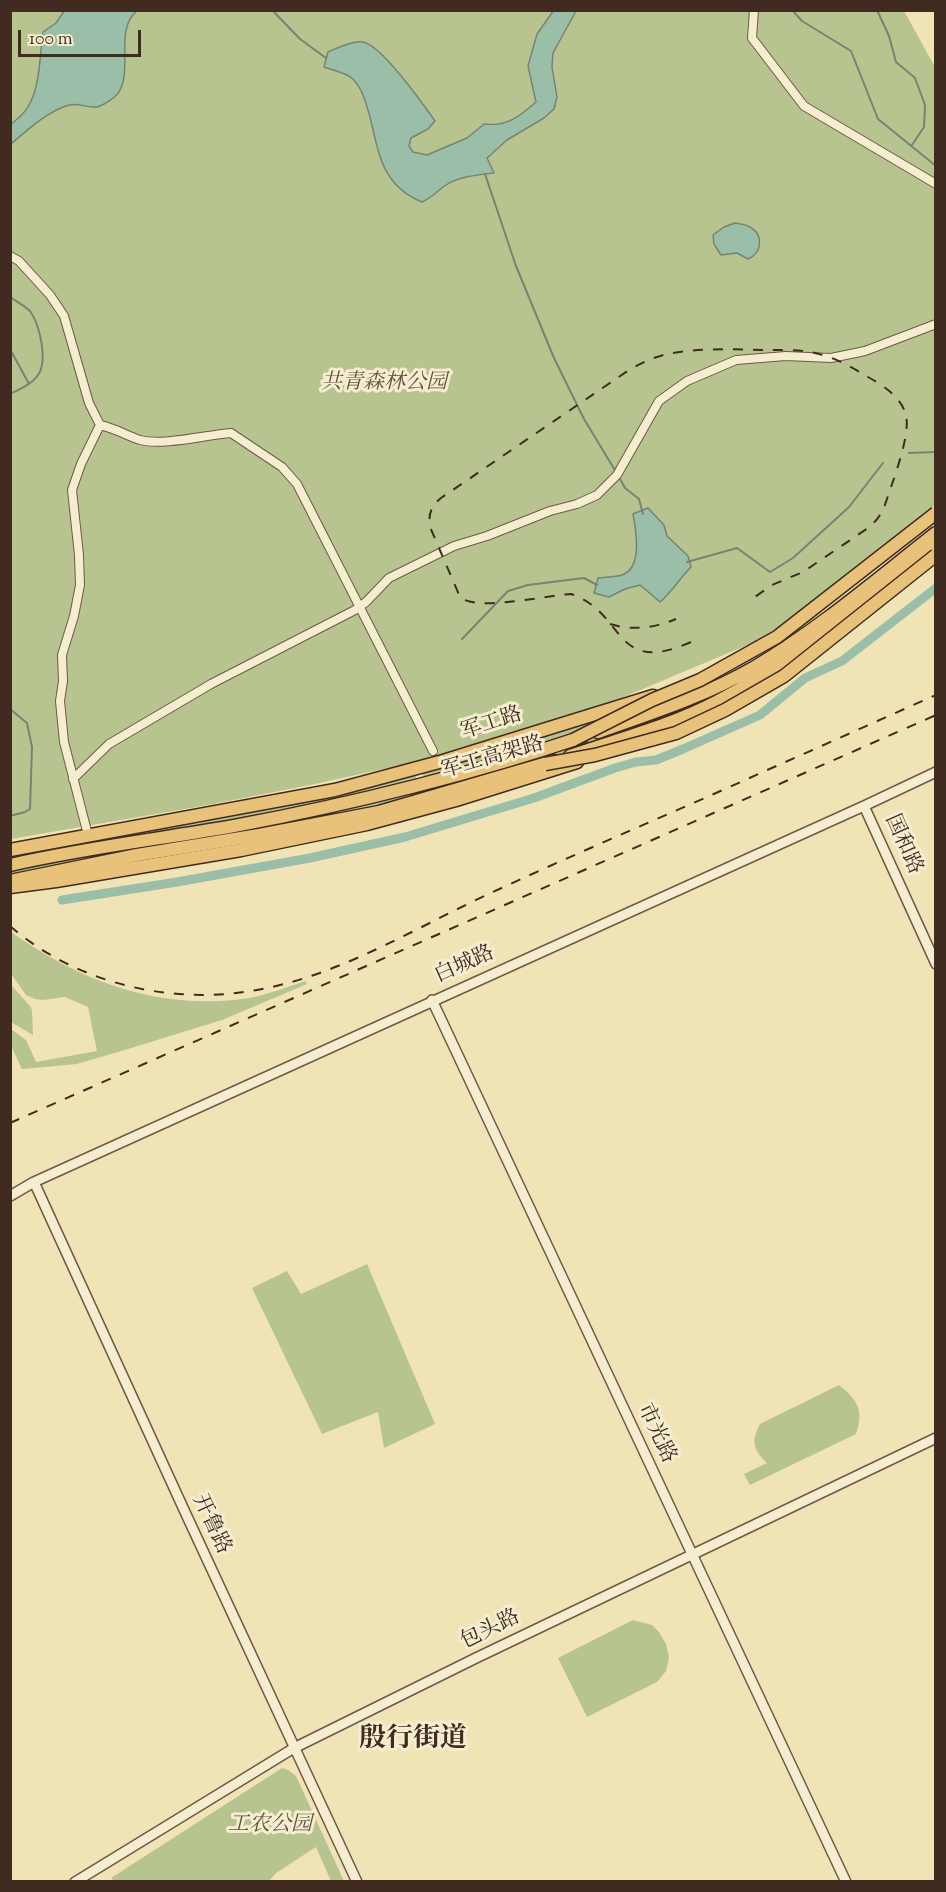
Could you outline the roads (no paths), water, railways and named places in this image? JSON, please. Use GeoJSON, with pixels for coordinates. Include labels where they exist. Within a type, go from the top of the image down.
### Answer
{"type":"FeatureCollection","features":[{"type":"Feature","properties":{"kind":"main road"},"geometry":{"type":"LineString","coordinates":[[573,740],[652,700],[700,680],[777,637],[912,529],[936,515]]}},
{"type":"Feature","properties":{"kind":"main road","name":"军工路"},"geometry":{"type":"LineString","coordinates":[[10,850],[335,790],[443,761],[695,682],[750,657],[781,639],[915,536],[936,515]]}},
{"type":"Feature","properties":{"kind":"main road","name":"军工高架路"},"geometry":{"type":"LineString","coordinates":[[10,864],[237,825],[373,796],[472,771],[573,740],[683,702],[755,666],[812,628],[936,533]]}},
{"type":"Feature","properties":{"kind":"main road","name":"军工高架路"},"geometry":{"type":"LineString","coordinates":[[10,880],[379,812],[545,764],[670,723],[755,681],[799,652],[936,548]]}},
{"type":"Feature","properties":{"kind":"main road"},"geometry":{"type":"LineString","coordinates":[[545,764],[596,755],[676,733],[725,710],[784,676],[936,555]]}},
{"type":"Feature","properties":{"kind":"main road"},"geometry":{"type":"LineString","coordinates":[[10,887],[241,850],[367,824],[535,776],[663,734],[768,683],[936,562]]}},
{"type":"Feature","properties":{"kind":"street"},"geometry":{"type":"LineString","coordinates":[[754,10],[752,38],[804,106],[936,184]]}},
{"type":"Feature","properties":{"kind":"street"},"geometry":{"type":"LineString","coordinates":[[10,256],[19,261],[50,295],[64,316],[89,403],[100,425]]}},
{"type":"Feature","properties":{"kind":"street"},"geometry":{"type":"LineString","coordinates":[[73,779],[102,750],[118,739],[211,684],[360,606],[389,578],[454,546],[597,495],[617,475],[659,401],[687,381],[736,360],[786,356],[831,358],[865,351],[936,324]]}},
{"type":"Feature","properties":{"kind":"street"},"geometry":{"type":"LineString","coordinates":[[100,425],[141,440],[167,441],[231,433],[282,467],[297,484],[433,752]]}},
{"type":"Feature","properties":{"kind":"street"},"geometry":{"type":"LineString","coordinates":[[88,835],[64,742],[60,701],[63,681],[62,655],[75,616],[80,585],[72,490],[81,464],[100,425]]}},
{"type":"Feature","properties":{"kind":"street","name":"白城路"},"geometry":{"type":"LineString","coordinates":[[10,1196],[34,1182],[936,772]]}},
{"type":"Feature","properties":{"kind":"street","name":"国和路"},"geometry":{"type":"LineString","coordinates":[[864,806],[936,964]]}},
{"type":"Feature","properties":{"kind":"street","name":"市光路"},"geometry":{"type":"LineString","coordinates":[[432,1000],[846,1881]]}},
{"type":"Feature","properties":{"kind":"street","name":"开鲁路"},"geometry":{"type":"LineString","coordinates":[[34,1182],[357,1881]]}},
{"type":"Feature","properties":{"kind":"street","name":"包头路"},"geometry":{"type":"LineString","coordinates":[[75,1881],[294,1748],[936,1438]]}},
{"type":"Feature","properties":{"kind":"waterway"},"geometry":{"type":"LineString","coordinates":[[272,10],[300,39],[326,58]]}},
{"type":"Feature","properties":{"kind":"waterway"},"geometry":{"type":"LineString","coordinates":[[792,10],[802,21],[851,51],[878,119],[936,166]]}},
{"type":"Feature","properties":{"kind":"waterway"},"geometry":{"type":"LineString","coordinates":[[877,10],[889,36],[896,62],[915,78],[925,105],[924,127],[912,145]]}},
{"type":"Feature","properties":{"kind":"waterway"},"geometry":{"type":"LineString","coordinates":[[485,174],[516,266],[554,358],[584,419],[616,472]]}},
{"type":"Feature","properties":{"kind":"waterway"},"geometry":{"type":"LineString","coordinates":[[10,297],[30,311],[42,343],[42,361],[38,375],[29,384],[10,394]]}},
{"type":"Feature","properties":{"kind":"waterway"},"geometry":{"type":"LineString","coordinates":[[10,349],[29,384]]}},
{"type":"Feature","properties":{"kind":"waterway"},"geometry":{"type":"LineString","coordinates":[[909,453],[936,452]]}},
{"type":"Feature","properties":{"kind":"waterway"},"geometry":{"type":"LineString","coordinates":[[687,562],[737,548],[770,572],[793,558],[849,507],[883,463]]}},
{"type":"Feature","properties":{"kind":"waterway"},"geometry":{"type":"LineString","coordinates":[[619,477],[625,488],[639,499],[643,514]]}},
{"type":"Feature","properties":{"kind":"waterway"},"geometry":{"type":"LineString","coordinates":[[462,639],[508,591],[528,585],[584,578],[597,585]]}},
{"type":"Feature","properties":{"kind":"waterway"},"geometry":{"type":"LineString","coordinates":[[62,900],[310,858],[405,837],[534,798],[615,768],[636,762],[656,760],[760,715],[805,678],[842,661],[936,588]]}},
{"type":"Feature","properties":{"kind":"waterway"},"geometry":{"type":"LineString","coordinates":[[10,709],[27,723],[32,747],[30,809],[10,816]]}},
{"type":"Feature","properties":{"kind":"railway"},"geometry":{"type":"LineString","coordinates":[[691,642],[665,651],[647,652],[633,647],[622,638],[602,614],[589,603],[571,594],[496,603],[468,601],[460,597],[430,527],[429,518],[433,507],[441,498],[629,370],[652,359],[679,352],[715,349],[812,352],[844,364],[880,384],[900,403],[904,409],[907,424],[900,461],[884,508],[871,526],[803,572],[772,585],[749,601]]}},
{"type":"Feature","properties":{"kind":"railway"},"geometry":{"type":"LineString","coordinates":[[610,624],[643,628],[676,619]]}},
{"type":"Feature","properties":{"kind":"railway"},"geometry":{"type":"LineString","coordinates":[[10,926],[60,960],[116,983],[146,990],[206,995],[270,987],[336,967],[368,953],[527,876],[936,695]]}},
{"type":"Feature","properties":{"kind":"railway"},"geometry":{"type":"LineString","coordinates":[[10,1123],[936,715]]}},
{"type":"Feature","properties":{"kind":"district","name":"殷行街道"},"geometry":{"type":"Point","coordinates":[413,1741]}},
{"type":"Feature","properties":{"kind":"park label","name":"共青森林公园"},"geometry":{"type":"Point","coordinates":[384,384]}},
{"type":"Feature","properties":{"kind":"park label","name":"工农公园"},"geometry":{"type":"Point","coordinates":[270,1826]}}]}
